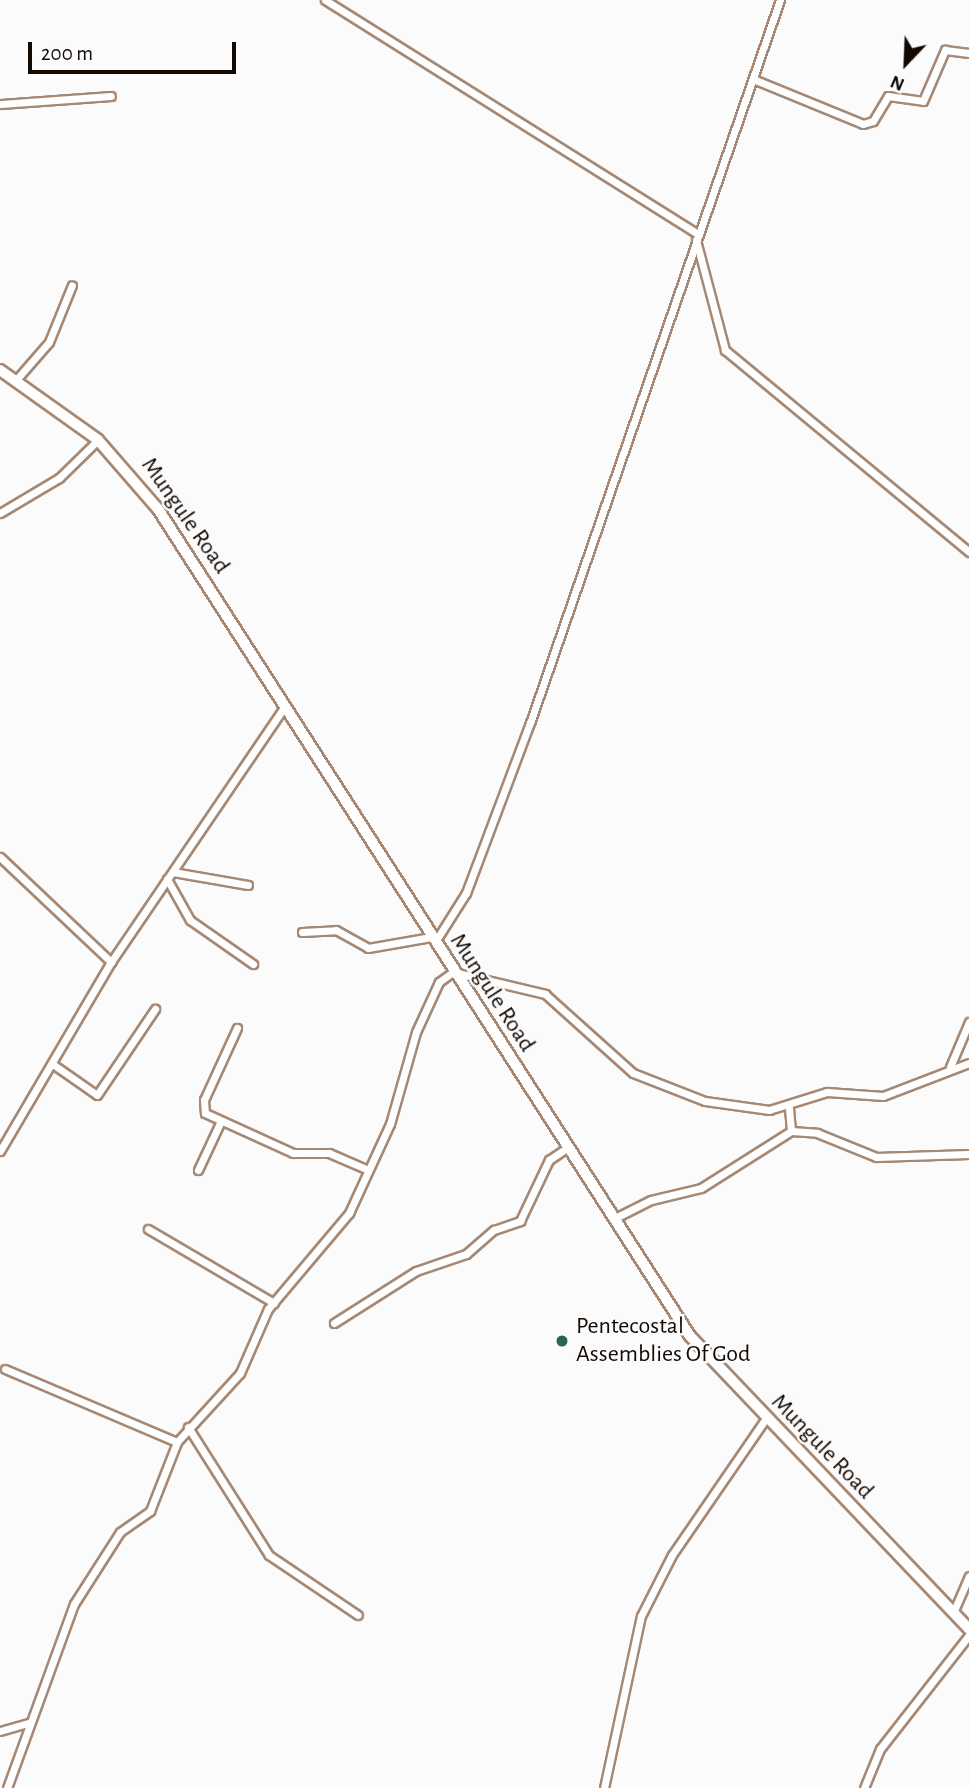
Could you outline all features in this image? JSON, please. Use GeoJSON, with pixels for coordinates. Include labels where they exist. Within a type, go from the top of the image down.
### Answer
{"type":"FeatureCollection","features":[{"type":"Feature","properties":{"kind":"street"},"geometry":{"type":"LineString","coordinates":[[325,0],[697,237],[725,350],[969,552]]}},
{"type":"Feature","properties":{"kind":"street"},"geometry":{"type":"LineString","coordinates":[[302,932],[336,930],[368,948],[433,939],[466,892],[493,822],[780,0]]}},
{"type":"Feature","properties":{"kind":"street"},"geometry":{"type":"LineString","coordinates":[[753,79],[863,124],[873,121],[888,96],[923,101],[945,50],[969,53]]}},
{"type":"Feature","properties":{"kind":"street"},"geometry":{"type":"LineString","coordinates":[[0,104],[111,96]]}},
{"type":"Feature","properties":{"kind":"street"},"geometry":{"type":"LineString","coordinates":[[16,380],[49,342],[72,285]]}},
{"type":"Feature","properties":{"kind":"street","name":"Mungule Road"},"geometry":{"type":"LineString","coordinates":[[1,374],[16,380],[98,440],[158,509],[453,972],[690,1336],[969,1629]]}},
{"type":"Feature","properties":{"kind":"street"},"geometry":{"type":"LineString","coordinates":[[0,513],[68,472],[98,440]]}},
{"type":"Feature","properties":{"kind":"street"},"geometry":{"type":"LineString","coordinates":[[0,1152],[54,1065],[111,962],[285,706]]}},
{"type":"Feature","properties":{"kind":"street"},"geometry":{"type":"LineString","coordinates":[[0,857],[111,962]]}},
{"type":"Feature","properties":{"kind":"street"},"geometry":{"type":"LineString","coordinates":[[173,872],[248,885]]}},
{"type":"Feature","properties":{"kind":"street"},"geometry":{"type":"LineString","coordinates":[[167,879],[190,920],[253,964]]}},
{"type":"Feature","properties":{"kind":"street"},"geometry":{"type":"LineString","coordinates":[[7,1788],[74,1604],[120,1531],[150,1511],[177,1442],[240,1373],[274,1303],[333,1236],[393,1115],[416,1031],[439,982],[453,972],[545,994],[646,1081],[705,1101],[789,1108],[827,1092],[863,1097],[905,1091],[950,1066],[969,1063]]}},
{"type":"Feature","properties":{"kind":"street"},"geometry":{"type":"LineString","coordinates":[[54,1065],[97,1095],[155,1009]]}},
{"type":"Feature","properties":{"kind":"street"},"geometry":{"type":"LineString","coordinates":[[950,1066],[969,1022]]}},
{"type":"Feature","properties":{"kind":"street"},"geometry":{"type":"LineString","coordinates":[[237,1028],[202,1108],[221,1121],[293,1153],[329,1153],[366,1169]]}},
{"type":"Feature","properties":{"kind":"street"},"geometry":{"type":"LineString","coordinates":[[789,1108],[791,1131]]}},
{"type":"Feature","properties":{"kind":"street"},"geometry":{"type":"LineString","coordinates":[[198,1170],[221,1121]]}},
{"type":"Feature","properties":{"kind":"street"},"geometry":{"type":"LineString","coordinates":[[613,1219],[651,1199],[713,1182],[791,1131],[817,1133],[876,1157],[969,1154]]}},
{"type":"Feature","properties":{"kind":"street"},"geometry":{"type":"LineString","coordinates":[[334,1323],[416,1271],[466,1254],[494,1230],[520,1221],[549,1160],[567,1148]]}},
{"type":"Feature","properties":{"kind":"street"},"geometry":{"type":"LineString","coordinates":[[148,1229],[274,1303]]}},
{"type":"Feature","properties":{"kind":"street"},"geometry":{"type":"LineString","coordinates":[[5,1369],[177,1442]]}},
{"type":"Feature","properties":{"kind":"street"},"geometry":{"type":"LineString","coordinates":[[604,1788],[641,1616],[672,1555],[766,1418]]}},
{"type":"Feature","properties":{"kind":"street"},"geometry":{"type":"LineString","coordinates":[[188,1427],[269,1555],[358,1615]]}},
{"type":"Feature","properties":{"kind":"street"},"geometry":{"type":"LineString","coordinates":[[953,1613],[969,1576]]}},
{"type":"Feature","properties":{"kind":"street"},"geometry":{"type":"LineString","coordinates":[[864,1788],[880,1749],[969,1635]]}},
{"type":"Feature","properties":{"kind":"street"},"geometry":{"type":"LineString","coordinates":[[0,1731],[29,1722]]}},
{"type":"Feature","properties":{"kind":"place","name":"Pentecostal Assemblies Of God"},"geometry":{"type":"Point","coordinates":[562,1341]}}]}
